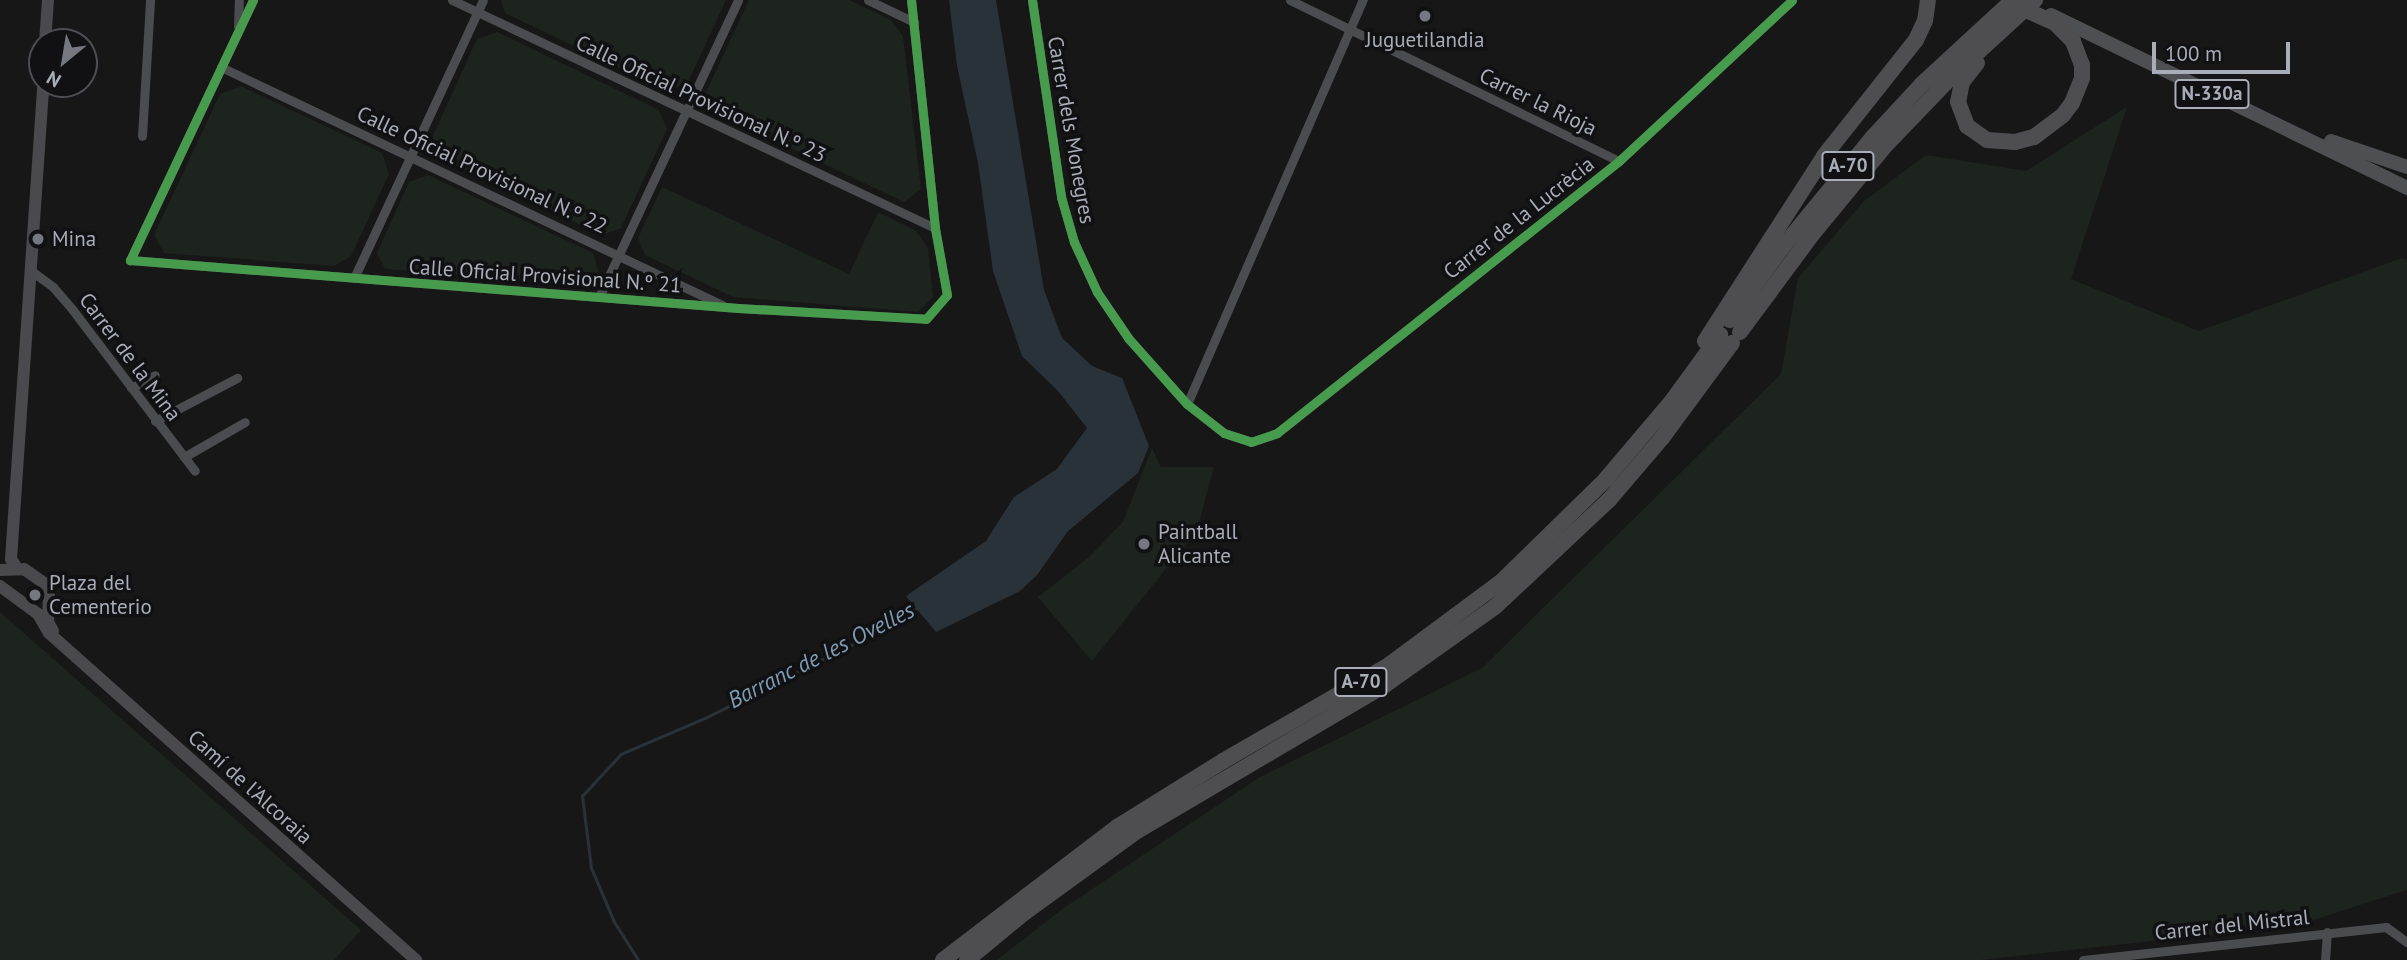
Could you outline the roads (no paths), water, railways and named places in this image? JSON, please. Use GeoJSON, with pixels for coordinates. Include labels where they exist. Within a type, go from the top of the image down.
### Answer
{"type":"FeatureCollection","features":[{"type":"Feature","properties":{"kind":"highway"},"geometry":{"type":"LineString","coordinates":[[1567,521],[1705,341],[1824,156],[1916,40],[1925,21],[1928,0]]}},
{"type":"Feature","properties":{"kind":"highway"},"geometry":{"type":"LineString","coordinates":[[2006,0],[2054,23],[2067,34],[2079,52],[2082,78],[2072,103],[2047,129],[2034,137],[2000,143],[1986,140],[1967,126],[1960,115],[1958,93],[1968,73],[2003,24],[2047,0]]}},
{"type":"Feature","properties":{"kind":"highway","name":"A-70"},"geometry":{"type":"LineString","coordinates":[[2003,24],[2015,0]]}},
{"type":"Feature","properties":{"kind":"highway","name":"A-70"},"geometry":{"type":"LineString","coordinates":[[967,960],[1024,913],[1137,831],[1385,685],[1496,606],[1579,530],[1662,438],[1782,248],[1855,157],[1922,84],[2034,0]]}},
{"type":"Feature","properties":{"kind":"highway","name":"A-70"},"geometry":{"type":"LineString","coordinates":[[943,960],[1116,827],[1426,640],[1502,581],[1567,521],[1640,441],[1729,335]]}},
{"type":"Feature","properties":{"kind":"main road","name":"N-330a"},"geometry":{"type":"LineString","coordinates":[[2015,0],[2407,188]]}},
{"type":"Feature","properties":{"kind":"main road","name":"N-330a"},"geometry":{"type":"LineString","coordinates":[[2034,0],[2407,180]]}},
{"type":"Feature","properties":{"kind":"main road"},"geometry":{"type":"LineString","coordinates":[[2287,130],[2319,140],[2407,180]]}},
{"type":"Feature","properties":{"kind":"main road"},"geometry":{"type":"LineString","coordinates":[[2331,141],[2407,167]]}},
{"type":"Feature","properties":{"kind":"street"},"geometry":{"type":"LineString","coordinates":[[46,28],[48,0]]}},
{"type":"Feature","properties":{"kind":"street"},"geometry":{"type":"LineString","coordinates":[[142,135],[150,0]]}},
{"type":"Feature","properties":{"kind":"street"},"geometry":{"type":"LineString","coordinates":[[237,33],[239,0]]}},
{"type":"Feature","properties":{"kind":"street"},"geometry":{"type":"LineString","coordinates":[[221,67],[253,0]]}},
{"type":"Feature","properties":{"kind":"street","name":"Calle Oficial Provisional N.º 23"},"geometry":{"type":"LineString","coordinates":[[452,0],[935,228]]}},
{"type":"Feature","properties":{"kind":"street"},"geometry":{"type":"LineString","coordinates":[[354,278],[482,0]]}},
{"type":"Feature","properties":{"kind":"street"},"geometry":{"type":"LineString","coordinates":[[599,297],[738,0]]}},
{"type":"Feature","properties":{"kind":"street"},"geometry":{"type":"LineString","coordinates":[[868,0],[914,22]]}},
{"type":"Feature","properties":{"kind":"street"},"geometry":{"type":"LineString","coordinates":[[911,0],[935,228]]}},
{"type":"Feature","properties":{"kind":"street","name":"Carrer dels Monegres"},"geometry":{"type":"LineString","coordinates":[[1032,0],[1061,197],[1074,242],[1112,314],[1129,339],[1187,404],[1224,433],[1251,442]]}},
{"type":"Feature","properties":{"kind":"street","name":"Carrer la Rioja"},"geometry":{"type":"LineString","coordinates":[[1290,0],[1619,161]]}},
{"type":"Feature","properties":{"kind":"street"},"geometry":{"type":"LineString","coordinates":[[1187,404],[1363,0]]}},
{"type":"Feature","properties":{"kind":"street","name":"Carrer de la Lucrècia"},"geometry":{"type":"LineString","coordinates":[[1251,442],[1277,433],[1619,161],[1792,0]]}},
{"type":"Feature","properties":{"kind":"street","name":"Calle Oficial Provisional N.º 22"},"geometry":{"type":"LineString","coordinates":[[221,67],[726,307]]}},
{"type":"Feature","properties":{"kind":"street","name":"Calle Oficial Provisional N.º 21"},"geometry":{"type":"LineString","coordinates":[[221,67],[130,260],[726,307],[926,318],[947,295],[935,228]]}},
{"type":"Feature","properties":{"kind":"street"},"geometry":{"type":"LineString","coordinates":[[17,568],[12,559],[42,98]]}},
{"type":"Feature","properties":{"kind":"street","name":"Carrer de la Mina"},"geometry":{"type":"LineString","coordinates":[[30,270],[61,296],[195,471]]}},
{"type":"Feature","properties":{"kind":"street"},"geometry":{"type":"LineString","coordinates":[[131,388],[155,375]]}},
{"type":"Feature","properties":{"kind":"street"},"geometry":{"type":"LineString","coordinates":[[155,421],[237,378]]}},
{"type":"Feature","properties":{"kind":"street"},"geometry":{"type":"LineString","coordinates":[[184,457],[245,422]]}},
{"type":"Feature","properties":{"kind":"street"},"geometry":{"type":"LineString","coordinates":[[4,587],[17,568]]}},
{"type":"Feature","properties":{"kind":"street"},"geometry":{"type":"LineString","coordinates":[[0,570],[17,568],[36,575],[44,583],[50,605],[48,622],[60,640]]}},
{"type":"Feature","properties":{"kind":"street","name":"Camí de l'Alcoraia"},"geometry":{"type":"LineString","coordinates":[[4,587],[38,614],[44,628],[416,960]]}},
{"type":"Feature","properties":{"kind":"street"},"geometry":{"type":"LineString","coordinates":[[38,614],[50,605]]}},
{"type":"Feature","properties":{"kind":"street","name":"Carrer del Mistral"},"geometry":{"type":"LineString","coordinates":[[2083,960],[2386,927],[2407,942]]}},
{"type":"Feature","properties":{"kind":"street"},"geometry":{"type":"LineString","coordinates":[[2325,960],[2327,932]]}},
{"type":"Feature","properties":{"kind":"waterway","name":"Barranc de les Ovelles"},"geometry":{"type":"LineString","coordinates":[[638,960],[614,922],[591,868],[582,796],[621,754],[705,718],[895,623],[919,606]]}},
{"type":"Feature","properties":{"kind":"place","name":"Juguetilandia"},"geometry":{"type":"Point","coordinates":[1425,16]}},
{"type":"Feature","properties":{"kind":"place","name":"Mina"},"geometry":{"type":"Point","coordinates":[38,239]}},
{"type":"Feature","properties":{"kind":"place","name":"Paintball Alicante"},"geometry":{"type":"Point","coordinates":[1144,544]}},
{"type":"Feature","properties":{"kind":"place","name":"Plaza del Cementerio"},"geometry":{"type":"Point","coordinates":[35,595]}}]}
